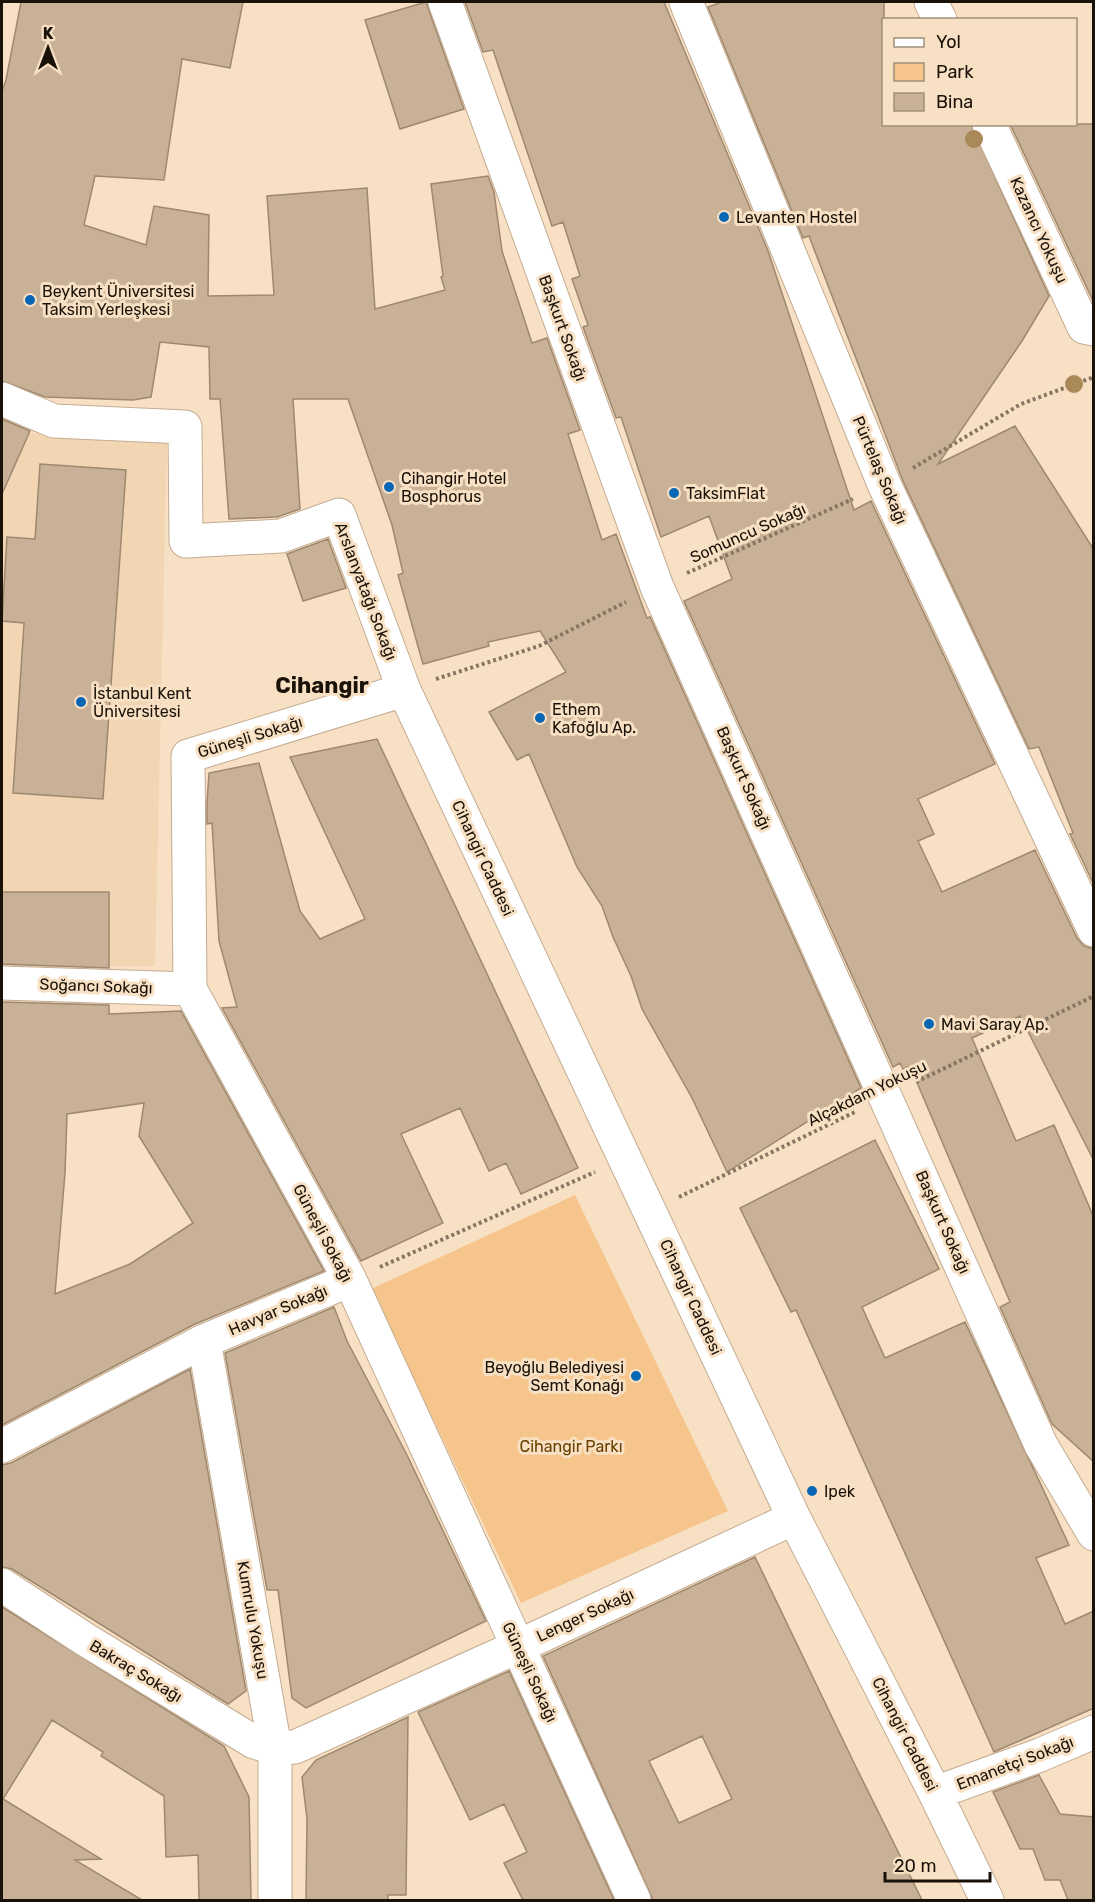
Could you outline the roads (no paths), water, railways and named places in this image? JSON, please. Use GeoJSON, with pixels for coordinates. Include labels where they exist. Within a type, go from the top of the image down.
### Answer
{"type":"FeatureCollection","features":[{"type":"Feature","properties":{"kind":"street","name":"Başkurt Sokağı"},"geometry":{"type":"LineString","coordinates":[[445,2],[657,587],[887,1096],[1041,1445],[1094,1534]]}},
{"type":"Feature","properties":{"kind":"street","name":"Pürtelaş Sokağı"},"geometry":{"type":"LineString","coordinates":[[686,2],[884,484],[1094,930]]}},
{"type":"Feature","properties":{"kind":"street"},"geometry":{"type":"LineString","coordinates":[[931,2],[938,18]]}},
{"type":"Feature","properties":{"kind":"street","name":"Kazancı Yokuşu"},"geometry":{"type":"LineString","coordinates":[[990,126],[1084,327],[1094,330]]}},
{"type":"Feature","properties":{"kind":"street","name":"Arslanyatağı Sokağı"},"geometry":{"type":"LineString","coordinates":[[2,399],[54,421],[185,427],[186,541],[281,536],[339,515],[404,690]]}},
{"type":"Feature","properties":{"kind":"street","name":"Güneşli Sokağı"},"geometry":{"type":"LineString","coordinates":[[404,690],[188,756],[190,989],[350,1280],[634,1900]]}},
{"type":"Feature","properties":{"kind":"street","name":"Cihangir Caddesi"},"geometry":{"type":"LineString","coordinates":[[404,690],[651,1210],[794,1518],[935,1793],[987,1900]]}},
{"type":"Feature","properties":{"kind":"street","name":"Soğancı Sokağı"},"geometry":{"type":"LineString","coordinates":[[2,983],[190,989]]}},
{"type":"Feature","properties":{"kind":"street","name":"Havyar Sokağı"},"geometry":{"type":"LineString","coordinates":[[2,1446],[204,1341],[350,1280]]}},
{"type":"Feature","properties":{"kind":"street","name":"Kumrulu Yokuşu"},"geometry":{"type":"LineString","coordinates":[[204,1341],[275,1748],[275,1900]]}},
{"type":"Feature","properties":{"kind":"street","name":"Lenger Sokağı"},"geometry":{"type":"LineString","coordinates":[[275,1748],[295,1746],[519,1646],[794,1518]]}},
{"type":"Feature","properties":{"kind":"street","name":"Bakraç Sokağı"},"geometry":{"type":"LineString","coordinates":[[2,1584],[86,1640],[254,1742],[275,1748]]}},
{"type":"Feature","properties":{"kind":"street","name":"Emanetçi Sokağı"},"geometry":{"type":"LineString","coordinates":[[935,1793],[1040,1755],[1094,1732]]}},
{"type":"Feature","properties":{"kind":"place","name":"Levanten Hostel"},"geometry":{"type":"Point","coordinates":[724,217]}},
{"type":"Feature","properties":{"kind":"place","name":"Beykent Üniversitesi Taksim Yerleşkesi"},"geometry":{"type":"Point","coordinates":[30,300]}},
{"type":"Feature","properties":{"kind":"place","name":"Cihangir Hotel Bosphorus"},"geometry":{"type":"Point","coordinates":[389,487]}},
{"type":"Feature","properties":{"kind":"place","name":"TaksimFlat"},"geometry":{"type":"Point","coordinates":[674,493]}},
{"type":"Feature","properties":{"kind":"place","name":"İstanbul Kent Üniversitesi"},"geometry":{"type":"Point","coordinates":[81,702]}},
{"type":"Feature","properties":{"kind":"place","name":"Ethem Kafoğlu Ap."},"geometry":{"type":"Point","coordinates":[540,718]}},
{"type":"Feature","properties":{"kind":"place","name":"Mavi Saray Ap."},"geometry":{"type":"Point","coordinates":[929,1024]}},
{"type":"Feature","properties":{"kind":"place","name":"Beyoğlu Belediyesi Semt Konağı"},"geometry":{"type":"Point","coordinates":[636,1376]}},
{"type":"Feature","properties":{"kind":"place","name":"Ipek"},"geometry":{"type":"Point","coordinates":[812,1491]}},
{"type":"Feature","properties":{"kind":"district","name":"Cihangir"},"geometry":{"type":"Point","coordinates":[322,685]}},
{"type":"Feature","properties":{"kind":"park label","name":"Cihangir Parkı"},"geometry":{"type":"Point","coordinates":[571,1446]}}]}
